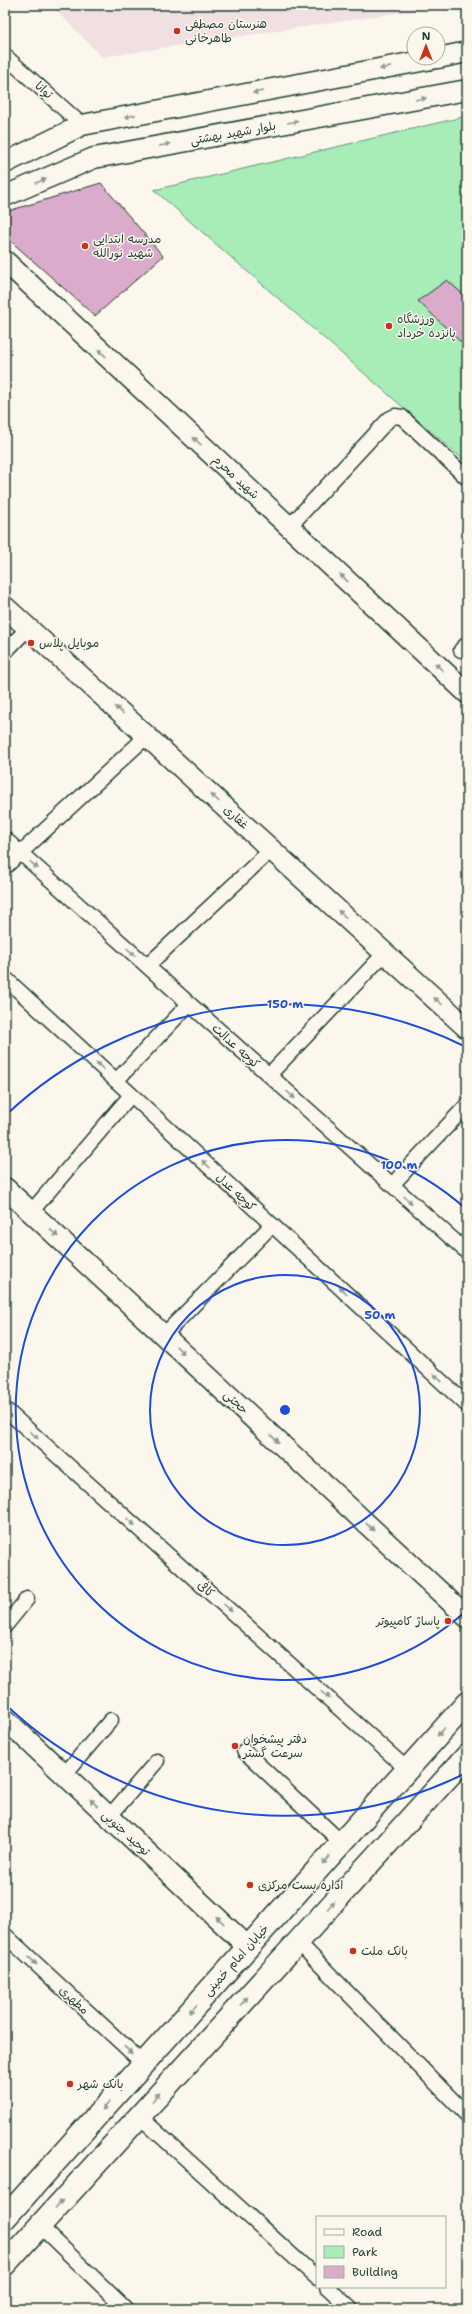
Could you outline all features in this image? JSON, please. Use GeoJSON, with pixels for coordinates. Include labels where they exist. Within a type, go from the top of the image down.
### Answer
{"type":"FeatureCollection","features":[{"type":"Feature","properties":{"kind":"main road","name":"خیابان امام خمینی"},"geometry":{"type":"LineString","coordinates":[[5,2218],[467,1703]]}},
{"type":"Feature","properties":{"kind":"main road"},"geometry":{"type":"LineString","coordinates":[[5,2264],[467,1756]]}},
{"type":"Feature","properties":{"kind":"street"},"geometry":{"type":"LineString","coordinates":[[446,56],[467,52]]}},
{"type":"Feature","properties":{"kind":"street","name":"توانا"},"geometry":{"type":"LineString","coordinates":[[5,56],[82,125]]}},
{"type":"Feature","properties":{"kind":"street"},"geometry":{"type":"LineString","coordinates":[[5,163],[82,125],[406,64]]}},
{"type":"Feature","properties":{"kind":"street","name":"بلوار شهید بهشتی"},"geometry":{"type":"LineString","coordinates":[[5,196],[94,158],[467,90]]}},
{"type":"Feature","properties":{"kind":"street","name":"شهید محرم"},"geometry":{"type":"LineString","coordinates":[[5,262],[467,693]]}},
{"type":"Feature","properties":{"kind":"street"},"geometry":{"type":"LineString","coordinates":[[289,527],[389,420],[396,416],[402,417],[467,478]]}},
{"type":"Feature","properties":{"kind":"street","name":"غفاری"},"geometry":{"type":"LineString","coordinates":[[5,606],[467,1028]]}},
{"type":"Feature","properties":{"kind":"street"},"geometry":{"type":"LineString","coordinates":[[5,652],[28,628]]}},
{"type":"Feature","properties":{"kind":"street"},"geometry":{"type":"LineString","coordinates":[[5,866],[147,736]]}},
{"type":"Feature","properties":{"kind":"street","name":"کوچه عدالت"},"geometry":{"type":"LineString","coordinates":[[5,839],[467,1252]]}},
{"type":"Feature","properties":{"kind":"street"},"geometry":{"type":"LineString","coordinates":[[147,966],[272,849]]}},
{"type":"Feature","properties":{"kind":"street"},"geometry":{"type":"LineString","coordinates":[[269,1075],[386,954]]}},
{"type":"Feature","properties":{"kind":"street","name":"کوچه عدل"},"geometry":{"type":"LineString","coordinates":[[5,978],[467,1405]]}},
{"type":"Feature","properties":{"kind":"street"},"geometry":{"type":"LineString","coordinates":[[116,1081],[189,1004]]}},
{"type":"Feature","properties":{"kind":"street"},"geometry":{"type":"LineString","coordinates":[[31,1212],[131,1095]]}},
{"type":"Feature","properties":{"kind":"street"},"geometry":{"type":"LineString","coordinates":[[392,1185],[467,1105]]}},
{"type":"Feature","properties":{"kind":"street","name":"حجتی"},"geometry":{"type":"LineString","coordinates":[[6,1190],[467,1617]]}},
{"type":"Feature","properties":{"kind":"street"},"geometry":{"type":"LineString","coordinates":[[164,1335],[272,1225]]}},
{"type":"Feature","properties":{"kind":"street","name":"کافی"},"geometry":{"type":"LineString","coordinates":[[5,1409],[408,1770]]}},
{"type":"Feature","properties":{"kind":"street"},"geometry":{"type":"LineString","coordinates":[[5,1626],[28,1599]]}},
{"type":"Feature","properties":{"kind":"street","name":"توحید جنوبی"},"geometry":{"type":"LineString","coordinates":[[5,1719],[248,1947]]}},
{"type":"Feature","properties":{"kind":"street"},"geometry":{"type":"LineString","coordinates":[[64,1775],[112,1720]]}},
{"type":"Feature","properties":{"kind":"street"},"geometry":{"type":"LineString","coordinates":[[244,1751],[342,1843]]}},
{"type":"Feature","properties":{"kind":"street"},"geometry":{"type":"LineString","coordinates":[[109,1817],[157,1760]]}},
{"type":"Feature","properties":{"kind":"street","name":"مطهری"},"geometry":{"type":"LineString","coordinates":[[5,1935],[144,2064]]}},
{"type":"Feature","properties":{"kind":"street"},"geometry":{"type":"LineString","coordinates":[[298,1942],[467,2115]]}},
{"type":"Feature","properties":{"kind":"street"},"geometry":{"type":"LineString","coordinates":[[139,2116],[316,2277]]}},
{"type":"Feature","properties":{"kind":"street"},"geometry":{"type":"LineString","coordinates":[[40,2226],[126,2309]]}},
{"type":"Feature","properties":{"kind":"street"},"geometry":{"type":"LineString","coordinates":[[328,2288],[351,2309]]}},
{"type":"Feature","properties":{"kind":"shaded area","name":"هنرستان مصطفی طاهرخانی"},"geometry":{"type":"Polygon","coordinates":[[[51,5],[451,5],[102,57],[51,5]]]}},
{"type":"Feature","properties":{"kind":"green space","name":"ورزشگاه پانزده خرداد"},"geometry":{"type":"Polygon","coordinates":[[[467,116],[467,463],[154,190],[467,116]]]}},
{"type":"Feature","properties":{"kind":"building","name":"مدرسه ابتدایی شهید نورالله"},"geometry":{"type":"Polygon","coordinates":[[[101,183],[163,256],[95,316],[5,236],[5,212],[101,183]]]}},
{"type":"Feature","properties":{"kind":"building"},"geometry":{"type":"Polygon","coordinates":[[[447,280],[467,298],[467,348],[418,301],[447,280]]]}},
{"type":"Feature","properties":{"kind":"place","name":"هنرستان مصطفی طاهرخانی"},"geometry":{"type":"Point","coordinates":[177,31]}},
{"type":"Feature","properties":{"kind":"place","name":"مدرسه ابتدایی شهید نورالله"},"geometry":{"type":"Point","coordinates":[85,246]}},
{"type":"Feature","properties":{"kind":"place","name":"ورزشگاه پانزده خرداد"},"geometry":{"type":"Point","coordinates":[389,326]}},
{"type":"Feature","properties":{"kind":"place","name":"موبایل پلاس"},"geometry":{"type":"Point","coordinates":[31,643]}},
{"type":"Feature","properties":{"kind":"place","name":"پاساژ کامپیوتر"},"geometry":{"type":"Point","coordinates":[448,1621]}},
{"type":"Feature","properties":{"kind":"place","name":"دفتر پیشخوان سرعت گستر"},"geometry":{"type":"Point","coordinates":[235,1746]}},
{"type":"Feature","properties":{"kind":"place","name":"اداره پست مرکزی"},"geometry":{"type":"Point","coordinates":[250,1885]}},
{"type":"Feature","properties":{"kind":"place","name":"بانک ملت"},"geometry":{"type":"Point","coordinates":[353,1951]}},
{"type":"Feature","properties":{"kind":"place","name":"بانک شهر"},"geometry":{"type":"Point","coordinates":[70,2084]}}]}
